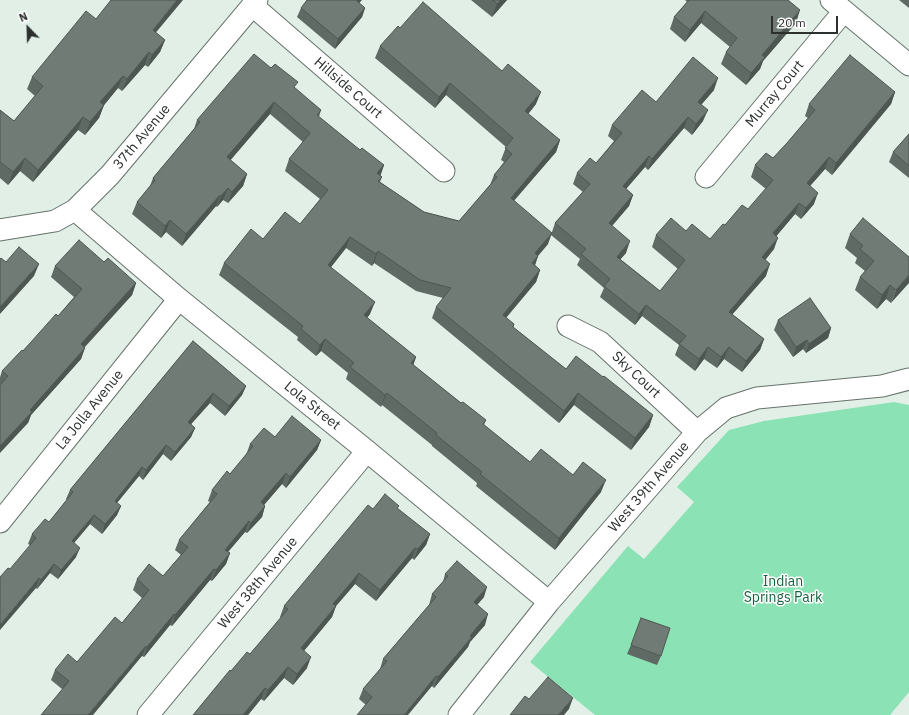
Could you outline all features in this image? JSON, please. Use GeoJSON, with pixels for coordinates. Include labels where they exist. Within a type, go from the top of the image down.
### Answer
{"type":"FeatureCollection","features":[{"type":"Feature","properties":{"kind":"street","name":"Hillside Court"},"geometry":{"type":"LineString","coordinates":[[255,3],[444,171]]}},
{"type":"Feature","properties":{"kind":"street","name":"37th Avenue"},"geometry":{"type":"LineString","coordinates":[[0,230],[55,221],[75,210],[110,175],[255,3]]}},
{"type":"Feature","properties":{"kind":"street"},"geometry":{"type":"LineString","coordinates":[[837,6],[909,65]]}},
{"type":"Feature","properties":{"kind":"street","name":"Murray Court"},"geometry":{"type":"LineString","coordinates":[[706,177],[837,6]]}},
{"type":"Feature","properties":{"kind":"street","name":"Lola Street"},"geometry":{"type":"LineString","coordinates":[[75,210],[179,299],[367,451],[549,602]]}},
{"type":"Feature","properties":{"kind":"street","name":"La Jolla Avenue"},"geometry":{"type":"LineString","coordinates":[[0,522],[179,299]]}},
{"type":"Feature","properties":{"kind":"street","name":"Sky Court"},"geometry":{"type":"LineString","coordinates":[[568,326],[600,342],[698,432]]}},
{"type":"Feature","properties":{"kind":"street","name":"West 39th Avenue"},"geometry":{"type":"LineString","coordinates":[[459,715],[549,602],[698,432],[726,408],[757,398],[882,386],[909,379]]}},
{"type":"Feature","properties":{"kind":"street","name":"West 38th Avenue"},"geometry":{"type":"LineString","coordinates":[[148,715],[367,451]]}},
{"type":"Feature","properties":{"kind":"green space","name":"Indian Springs Park"},"geometry":{"type":"Polygon","coordinates":[[[894,402],[909,405],[909,692],[890,715],[595,715],[530,662],[628,546],[644,559],[694,502],[677,487],[729,430],[764,421],[894,402]]]}},
{"type":"Feature","properties":{"kind":"building"},"geometry":{"type":"Polygon","coordinates":[[[111,0],[177,0],[153,30],[165,40],[152,55],[149,52],[127,79],[123,76],[100,102],[104,105],[90,122],[83,117],[38,170],[25,158],[13,172],[0,162],[0,110],[14,121],[43,86],[32,77],[86,11],[96,19],[111,0]]]}},
{"type":"Feature","properties":{"kind":"building"},"geometry":{"type":"Polygon","coordinates":[[[307,0],[357,0],[365,8],[338,39],[301,8],[307,0]]]}},
{"type":"Feature","properties":{"kind":"building"},"geometry":{"type":"Polygon","coordinates":[[[493,0],[501,0],[497,4],[493,0]]]}},
{"type":"Feature","properties":{"kind":"building"},"geometry":{"type":"Polygon","coordinates":[[[689,0],[788,0],[800,10],[762,55],[765,57],[751,73],[726,52],[737,38],[705,11],[690,30],[674,17],[689,0]]]}},
{"type":"Feature","properties":{"kind":"building"},"geometry":{"type":"Polygon","coordinates":[[[423,2],[502,71],[508,64],[541,92],[525,111],[560,140],[511,198],[552,233],[535,253],[538,256],[532,263],[540,270],[503,315],[514,324],[513,327],[566,369],[576,356],[653,415],[635,438],[578,393],[564,411],[436,307],[451,288],[420,280],[378,251],[376,254],[350,237],[328,265],[375,302],[364,315],[416,357],[411,363],[461,403],[463,402],[486,420],[483,424],[530,462],[541,449],[573,475],[583,462],[606,480],[559,538],[480,474],[482,472],[436,435],[437,433],[387,393],[385,395],[350,367],[354,363],[325,339],[320,345],[301,329],[303,326],[224,263],[251,229],[263,239],[285,212],[300,224],[328,190],[289,159],[310,133],[274,102],[227,157],[247,174],[232,192],[228,188],[221,196],[220,195],[186,234],[170,220],[165,226],[137,202],[155,180],[153,178],[200,122],[197,120],[254,54],[271,68],[275,64],[298,82],[294,87],[321,110],[317,115],[360,150],[362,148],[384,165],[377,173],[382,177],[378,181],[424,212],[459,221],[497,177],[494,175],[512,154],[505,148],[513,138],[450,83],[439,97],[380,46],[398,26],[400,28],[423,2]]]}},
{"type":"Feature","properties":{"kind":"building"},"geometry":{"type":"Polygon","coordinates":[[[850,55],[895,92],[836,163],[829,157],[807,183],[818,193],[806,208],[799,203],[773,233],[778,238],[762,257],[770,264],[729,312],[764,339],[746,361],[729,347],[721,357],[708,347],[699,359],[679,344],[686,336],[646,305],[639,314],[604,286],[610,279],[581,254],[586,249],[555,223],[590,184],[577,173],[590,158],[596,163],[622,133],[612,125],[642,90],[656,102],[693,57],[718,78],[698,102],[708,110],[696,124],[688,117],[652,159],[649,156],[623,186],[633,195],[609,223],[630,241],[617,257],[660,291],[685,260],[656,235],[671,218],[686,231],[692,224],[710,239],[723,224],[725,225],[742,205],[748,209],[773,180],[755,165],[766,153],[773,158],[787,143],[815,110],[809,104],[850,55]]]}},
{"type":"Feature","properties":{"kind":"building"},"geometry":{"type":"Polygon","coordinates":[[[909,134],[909,166],[893,152],[909,134]]]}},
{"type":"Feature","properties":{"kind":"building"},"geometry":{"type":"Polygon","coordinates":[[[863,218],[909,257],[909,275],[896,290],[890,285],[882,295],[860,277],[874,261],[860,249],[863,246],[850,234],[863,218]]]}},
{"type":"Feature","properties":{"kind":"building"},"geometry":{"type":"Polygon","coordinates":[[[79,240],[104,262],[108,258],[136,283],[81,344],[85,348],[30,410],[32,412],[0,446],[0,385],[8,376],[2,371],[22,350],[23,351],[56,314],[58,316],[82,289],[55,266],[79,240]]]}},
{"type":"Feature","properties":{"kind":"building"},"geometry":{"type":"Polygon","coordinates":[[[19,247],[39,264],[0,307],[0,259],[1,258],[6,262],[19,247]]]}},
{"type":"Feature","properties":{"kind":"building"},"geometry":{"type":"Polygon","coordinates":[[[810,298],[831,328],[809,344],[807,340],[796,347],[778,320],[810,298]]]}},
{"type":"Feature","properties":{"kind":"building"},"geometry":{"type":"Polygon","coordinates":[[[193,341],[246,386],[229,406],[213,393],[188,422],[195,428],[175,452],[166,445],[146,470],[142,467],[115,501],[121,506],[105,524],[94,515],[72,541],[80,548],[61,570],[54,564],[41,580],[39,578],[0,625],[0,577],[8,568],[10,569],[36,538],[32,534],[45,519],[49,522],[73,492],[70,490],[193,341]]]}},
{"type":"Feature","properties":{"kind":"building"},"geometry":{"type":"Polygon","coordinates":[[[292,416],[321,440],[290,477],[286,473],[261,502],[265,506],[251,523],[249,521],[225,550],[230,553],[216,570],[214,569],[175,615],[174,614],[88,715],[41,715],[69,681],[55,670],[68,654],[77,662],[115,617],[122,623],[149,590],[137,579],[149,564],[163,576],[188,547],[179,540],[217,494],[212,490],[227,471],[230,474],[253,446],[250,444],[264,428],[275,437],[292,416]]]}},
{"type":"Feature","properties":{"kind":"building"},"geometry":{"type":"Polygon","coordinates":[[[385,494],[399,506],[397,508],[430,534],[418,549],[415,548],[380,590],[359,573],[333,604],[336,606],[301,648],[311,657],[297,674],[288,667],[268,690],[265,688],[243,715],[193,715],[230,670],[231,671],[247,652],[250,654],[288,609],[284,606],[368,505],[373,509],[385,494]]]}},
{"type":"Feature","properties":{"kind":"building"},"geometry":{"type":"Polygon","coordinates":[[[457,561],[487,587],[474,602],[488,614],[470,636],[472,637],[438,677],[436,676],[404,715],[357,715],[372,697],[363,689],[387,661],[383,659],[436,597],[432,594],[448,576],[445,574],[457,561]]]}},
{"type":"Feature","properties":{"kind":"building"},"geometry":{"type":"Polygon","coordinates":[[[641,618],[670,628],[661,656],[631,645],[641,618]]]}},
{"type":"Feature","properties":{"kind":"building"},"geometry":{"type":"Polygon","coordinates":[[[548,677],[573,698],[558,715],[510,715],[525,696],[529,699],[548,677]]]}}]}
